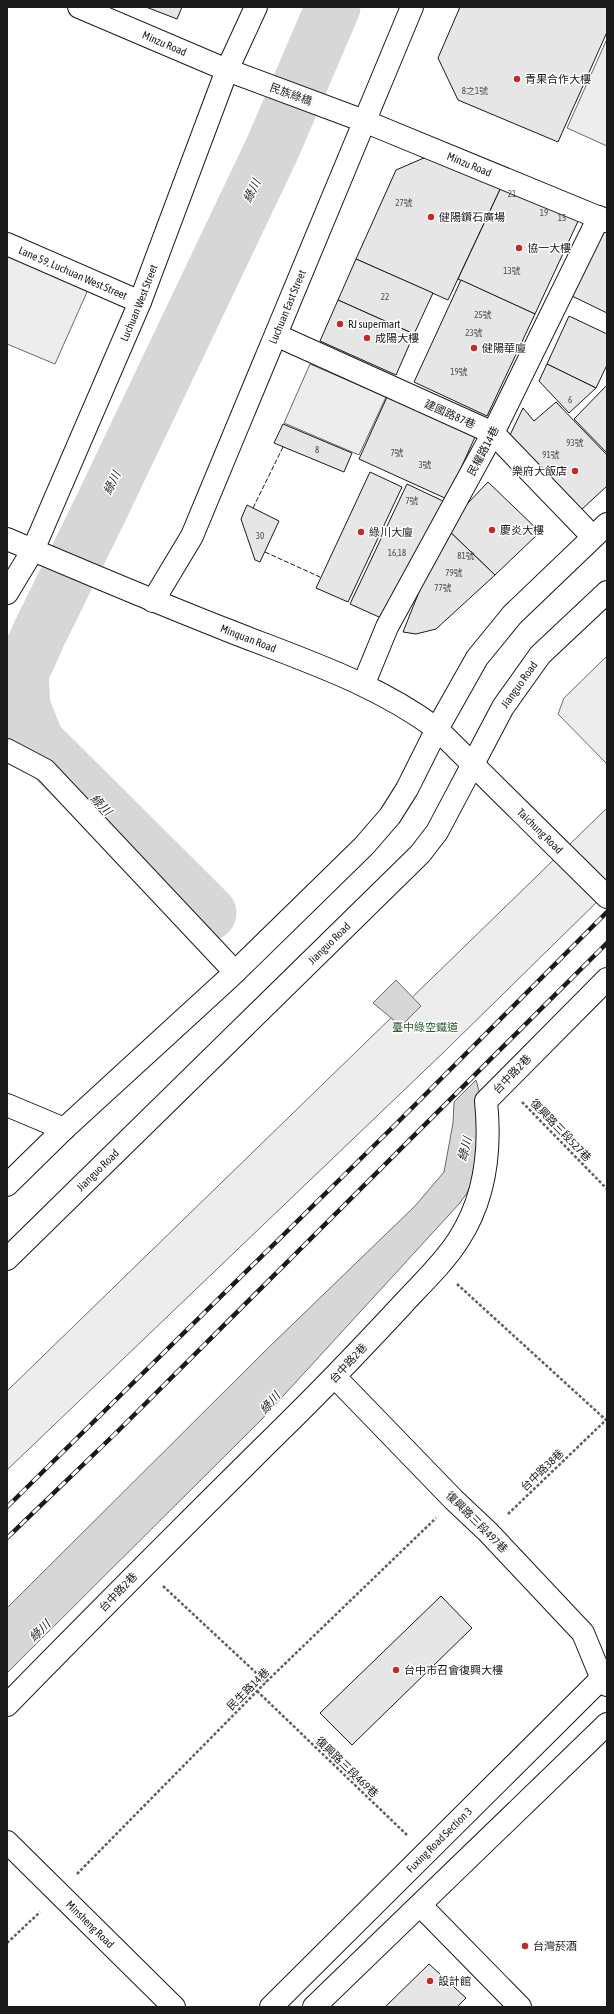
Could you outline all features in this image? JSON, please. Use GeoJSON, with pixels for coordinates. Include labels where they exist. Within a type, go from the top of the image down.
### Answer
{"type":"FeatureCollection","features":[{"type":"Feature","properties":{"kind":"street","name":"Minzu Road"},"geometry":{"type":"LineString","coordinates":[[79,7],[251,79]]}},
{"type":"Feature","properties":{"kind":"street","name":"Luchuan West Street"},"geometry":{"type":"LineString","coordinates":[[7,593],[33,550],[140,302],[227,70],[256,7]]}},
{"type":"Feature","properties":{"kind":"street","name":"Luchuan East Street"},"geometry":{"type":"LineString","coordinates":[[153,601],[192,536],[412,7]]}},
{"type":"Feature","properties":{"kind":"street","name":"民族綠橋"},"geometry":{"type":"LineString","coordinates":[[251,79],[331,108]]}},
{"type":"Feature","properties":{"kind":"street","name":"Minzu Road"},"geometry":{"type":"LineString","coordinates":[[331,108],[603,219]]}},
{"type":"Feature","properties":{"kind":"street","name":"民權路14巷"},"geometry":{"type":"LineString","coordinates":[[364,684],[387,627],[493,433],[603,219]]}},
{"type":"Feature","properties":{"kind":"street","name":"Lane 59, Luchuan West Street"},"geometry":{"type":"LineString","coordinates":[[7,244],[140,302]]}},
{"type":"Feature","properties":{"kind":"street","name":"建國路87巷"},"geometry":{"type":"LineString","coordinates":[[276,335],[493,433],[600,530]]}},
{"type":"Feature","properties":{"kind":"street"},"geometry":{"type":"LineString","coordinates":[[7,1185],[64,1129],[235,972],[364,846],[390,816],[407,789],[437,729],[477,658],[512,615],[600,530]]}},
{"type":"Feature","properties":{"kind":"street","name":"Minquan Road"},"geometry":{"type":"LineString","coordinates":[[7,539],[153,601],[364,684],[420,716],[437,729],[473,764]]}},
{"type":"Feature","properties":{"kind":"street","name":"Jianguo Road"},"geometry":{"type":"LineString","coordinates":[[7,1259],[420,854],[437,832],[503,707],[540,655],[607,592]]}},
{"type":"Feature","properties":{"kind":"street"},"geometry":{"type":"LineString","coordinates":[[7,750],[45,770],[235,972]]}},
{"type":"Feature","properties":{"kind":"street","name":"Taichung Road"},"geometry":{"type":"LineString","coordinates":[[473,764],[607,897]]}},
{"type":"Feature","properties":{"kind":"street","name":"台中路2巷"},"geometry":{"type":"LineString","coordinates":[[7,1705],[142,1567],[335,1377],[459,1240],[472,1215],[487,1160],[489,1130],[486,1101],[503,1082],[607,979]]}},
{"type":"Feature","properties":{"kind":"street"},"geometry":{"type":"LineString","coordinates":[[7,1105],[64,1129]]}},
{"type":"Feature","properties":{"kind":"street","name":"復興路三段497巷"},"geometry":{"type":"LineString","coordinates":[[335,1377],[454,1500],[488,1532],[583,1633],[605,1679]]}},
{"type":"Feature","properties":{"kind":"street","name":"Fuxing Road Section 3"},"geometry":{"type":"LineString","coordinates":[[272,2007],[605,1679]]}},
{"type":"Feature","properties":{"kind":"street"},"geometry":{"type":"LineString","coordinates":[[314,2007],[607,1724]]}},
{"type":"Feature","properties":{"kind":"street","name":"Minsheng Road"},"geometry":{"type":"LineString","coordinates":[[7,1842],[174,2007]]}},
{"type":"Feature","properties":{"kind":"street"},"geometry":{"type":"LineString","coordinates":[[420,1905],[520,2007]]}},
{"type":"Feature","properties":{"kind":"path","name":"復興路三段527巷"},"geometry":{"type":"LineString","coordinates":[[503,1082],[607,1189]]}},
{"type":"Feature","properties":{"kind":"path"},"geometry":{"type":"LineString","coordinates":[[437,1266],[606,1419]]}},
{"type":"Feature","properties":{"kind":"path","name":"台中路38巷"},"geometry":{"type":"LineString","coordinates":[[488,1532],[606,1419]]}},
{"type":"Feature","properties":{"kind":"path","name":"民生路14巷"},"geometry":{"type":"LineString","coordinates":[[7,1943],[59,1893],[266,1682],[454,1500]]}},
{"type":"Feature","properties":{"kind":"path"},"geometry":{"type":"LineString","coordinates":[[142,1567],[266,1682]]}},
{"type":"Feature","properties":{"kind":"path","name":"復興路三段469巷"},"geometry":{"type":"LineString","coordinates":[[257,1692],[426,1854]]}},
{"type":"Feature","properties":{"kind":"shaded area"},"geometry":{"type":"Polygon","coordinates":[[[607,39],[607,146],[567,128],[607,39]]]}},
{"type":"Feature","properties":{"kind":"shaded area"},"geometry":{"type":"Polygon","coordinates":[[[7,250],[91,283],[55,364],[7,344],[7,250]]]}},
{"type":"Feature","properties":{"kind":"shaded area"},"geometry":{"type":"Polygon","coordinates":[[[310,364],[386,397],[359,455],[284,423],[310,364]]]}},
{"type":"Feature","properties":{"kind":"shaded area"},"geometry":{"type":"Polygon","coordinates":[[[607,656],[607,764],[558,714],[564,698],[607,656]]]}},
{"type":"Feature","properties":{"kind":"shaded area","name":"臺中綠空鐵道"},"geometry":{"type":"Polygon","coordinates":[[[607,808],[607,892],[446,1050],[7,1470],[7,1391],[607,808]]]}},
{"type":"Feature","properties":{"kind":"water"},"geometry":{"type":"Polygon","coordinates":[[[396,980],[421,1006],[401,1026],[373,1003],[396,980]]]}},
{"type":"Feature","properties":{"kind":"water"},"geometry":{"type":"Polygon","coordinates":[[[476,1080],[481,1098],[475,1177],[467,1193],[459,1204],[262,1419],[7,1673],[7,1608],[267,1349],[415,1206],[444,1172],[453,1123],[454,1102],[476,1080]]]}},
{"type":"Feature","properties":{"kind":"building"},"geometry":{"type":"Polygon","coordinates":[[[146,7],[182,7],[177,19],[146,7]]]}},
{"type":"Feature","properties":{"kind":"building","name":"青果合作大樓"},"geometry":{"type":"Polygon","coordinates":[[[460,7],[607,7],[607,32],[558,142],[458,100],[438,58],[460,7]]]}},
{"type":"Feature","properties":{"kind":"building","name":"健陽鑽石廣場"},"geometry":{"type":"Polygon","coordinates":[[[440,151],[504,181],[448,300],[356,259],[396,170],[440,151]]]}},
{"type":"Feature","properties":{"kind":"building","name":"協一大樓"},"geometry":{"type":"Polygon","coordinates":[[[504,181],[580,217],[535,314],[458,279],[504,181]]]}},
{"type":"Feature","properties":{"kind":"building"},"geometry":{"type":"Polygon","coordinates":[[[603,228],[607,230],[607,313],[572,296],[603,228]]]}},
{"type":"Feature","properties":{"kind":"building"},"geometry":{"type":"Polygon","coordinates":[[[356,259],[433,293],[414,334],[338,300],[356,259]]]}},
{"type":"Feature","properties":{"kind":"building","name":"健陽華廈"},"geometry":{"type":"Polygon","coordinates":[[[461,280],[535,314],[487,416],[414,382],[461,280]]]}},
{"type":"Feature","properties":{"kind":"building","name":"成陽大樓"},"geometry":{"type":"Polygon","coordinates":[[[338,300],[414,334],[396,375],[320,341],[338,300]]]}},
{"type":"Feature","properties":{"kind":"building"},"geometry":{"type":"Polygon","coordinates":[[[569,316],[607,334],[607,365],[596,388],[547,364],[569,316]]]}},
{"type":"Feature","properties":{"kind":"building"},"geometry":{"type":"Polygon","coordinates":[[[547,364],[596,388],[569,413],[539,381],[547,364]]]}},
{"type":"Feature","properties":{"kind":"building"},"geometry":{"type":"Polygon","coordinates":[[[607,385],[607,453],[574,419],[607,385]]]}},
{"type":"Feature","properties":{"kind":"building"},"geometry":{"type":"Polygon","coordinates":[[[387,397],[475,437],[447,499],[359,459],[387,397]]]}},
{"type":"Feature","properties":{"kind":"building","name":"樂府大飯店"},"geometry":{"type":"Polygon","coordinates":[[[556,402],[607,455],[607,486],[581,510],[510,435],[523,408],[534,421],[556,402]]]}},
{"type":"Feature","properties":{"kind":"building"},"geometry":{"type":"Polygon","coordinates":[[[283,424],[352,453],[344,472],[274,443],[283,424]]]}},
{"type":"Feature","properties":{"kind":"building","name":"綠川大廈"},"geometry":{"type":"Polygon","coordinates":[[[370,472],[402,487],[348,602],[316,588],[370,472]]]}},
{"type":"Feature","properties":{"kind":"building","name":"慶炎大樓"},"geometry":{"type":"Polygon","coordinates":[[[488,482],[540,532],[495,575],[445,527],[488,482]]]}},
{"type":"Feature","properties":{"kind":"building"},"geometry":{"type":"Polygon","coordinates":[[[407,484],[445,502],[388,621],[350,604],[407,484]]]}},
{"type":"Feature","properties":{"kind":"building"},"geometry":{"type":"Polygon","coordinates":[[[247,505],[279,521],[260,562],[255,560],[241,519],[247,505]]]}},
{"type":"Feature","properties":{"kind":"building"},"geometry":{"type":"Polygon","coordinates":[[[445,527],[495,575],[436,629],[416,634],[403,632],[445,527]]]}},
{"type":"Feature","properties":{"kind":"building","name":"台中市召會復興大樓"},"geometry":{"type":"Polygon","coordinates":[[[441,1596],[472,1628],[352,1745],[320,1713],[441,1596]]]}},
{"type":"Feature","properties":{"kind":"building","name":"設計館"},"geometry":{"type":"Polygon","coordinates":[[[429,1964],[466,1998],[457,2007],[385,2007],[429,1964]]]}},
{"type":"Feature","properties":{"kind":"waterway","name":"綠川"},"geometry":{"type":"LineString","coordinates":[[209,913],[37,742],[23,707],[21,674],[273,147],[333,7]]}},
{"type":"Feature","properties":{"kind":"railway"},"geometry":{"type":"LineString","coordinates":[[7,1507],[397,1123],[607,912]]}},
{"type":"Feature","properties":{"kind":"railway"},"geometry":{"type":"LineString","coordinates":[[7,1538],[118,1431],[607,943]]}},
{"type":"Feature","properties":{"kind":"fence"},"geometry":{"type":"LineString","coordinates":[[253,508],[283,447]]}},
{"type":"Feature","properties":{"kind":"fence"},"geometry":{"type":"LineString","coordinates":[[265,552],[320,577]]}},
{"type":"Feature","properties":{"kind":"place","name":"青果合作大樓"},"geometry":{"type":"Point","coordinates":[517,79]}},
{"type":"Feature","properties":{"kind":"place","name":"健陽鑽石廣場"},"geometry":{"type":"Point","coordinates":[431,217]}},
{"type":"Feature","properties":{"kind":"place","name":"協一大樓"},"geometry":{"type":"Point","coordinates":[519,248]}},
{"type":"Feature","properties":{"kind":"place","name":"RJ supermart"},"geometry":{"type":"Point","coordinates":[340,324]}},
{"type":"Feature","properties":{"kind":"place","name":"成陽大樓"},"geometry":{"type":"Point","coordinates":[367,338]}},
{"type":"Feature","properties":{"kind":"place","name":"健陽華廈"},"geometry":{"type":"Point","coordinates":[474,348]}},
{"type":"Feature","properties":{"kind":"place","name":"樂府大飯店"},"geometry":{"type":"Point","coordinates":[575,471]}},
{"type":"Feature","properties":{"kind":"place","name":"慶炎大樓"},"geometry":{"type":"Point","coordinates":[492,530]}},
{"type":"Feature","properties":{"kind":"place","name":"綠川大廈"},"geometry":{"type":"Point","coordinates":[361,532]}},
{"type":"Feature","properties":{"kind":"place","name":"台中市召會復興大樓"},"geometry":{"type":"Point","coordinates":[396,1670]}},
{"type":"Feature","properties":{"kind":"place","name":"台灣菸酒"},"geometry":{"type":"Point","coordinates":[525,1946]}},
{"type":"Feature","properties":{"kind":"place","name":"設計館"},"geometry":{"type":"Point","coordinates":[430,1981]}}]}
